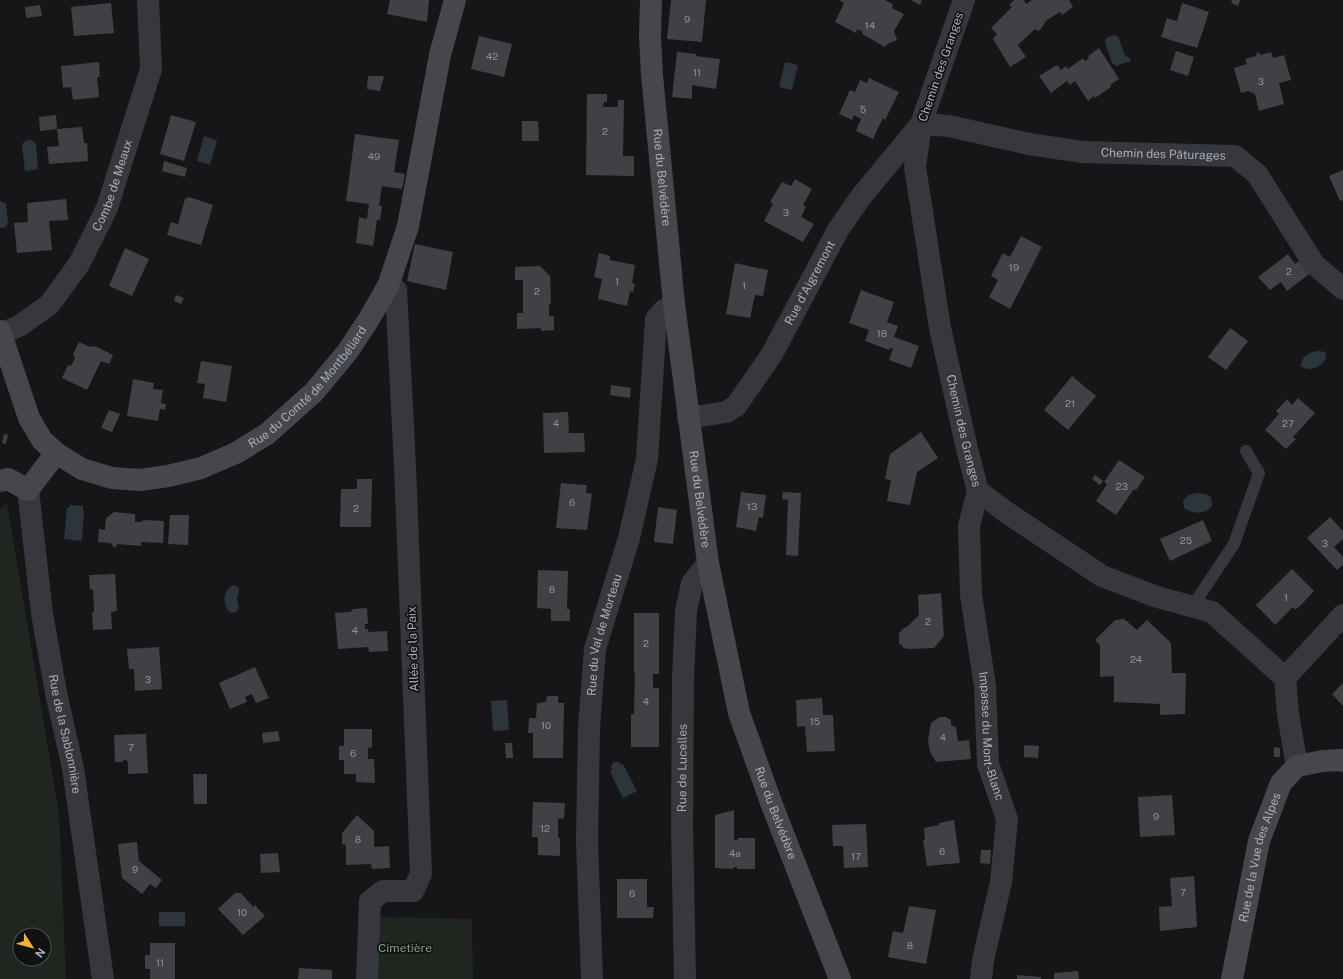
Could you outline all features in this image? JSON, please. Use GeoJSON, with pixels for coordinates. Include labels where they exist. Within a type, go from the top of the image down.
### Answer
{"type":"FeatureCollection","features":[{"type":"Feature","properties":{"kind":"street","name":"Combe de Meaux"},"geometry":{"type":"LineString","coordinates":[[1,333],[19,326],[49,305],[79,264],[106,208],[151,69],[148,0]]}},
{"type":"Feature","properties":{"kind":"street","name":"Rue du Comté de Montbéliard"},"geometry":{"type":"LineString","coordinates":[[1,333],[29,418],[42,440],[56,454],[82,469],[112,478],[140,480],[168,476],[201,468],[236,452],[267,434],[314,392],[348,351],[388,286],[408,226],[440,55],[455,0]]}},
{"type":"Feature","properties":{"kind":"street","name":"Rue du Belvédère"},"geometry":{"type":"LineString","coordinates":[[651,0],[650,36],[652,75],[674,304],[708,563],[739,713],[772,805],[840,979]]}},
{"type":"Feature","properties":{"kind":"street","name":"Chemin des Granges"},"geometry":{"type":"LineString","coordinates":[[964,0],[921,124],[915,167],[939,321],[967,449],[978,491],[1006,512],[1102,576],[1154,596],[1212,612],[1286,678]]}},
{"type":"Feature","properties":{"kind":"street","name":"Chemin des Pâturages"},"geometry":{"type":"LineString","coordinates":[[921,124],[949,126],[1029,144],[1082,152],[1235,156],[1257,174],[1314,264],[1343,289]]}},
{"type":"Feature","properties":{"kind":"street","name":"Rue d'Aigremont"},"geometry":{"type":"LineString","coordinates":[[688,418],[726,412],[736,406],[772,354],[838,230],[860,198],[921,124]]}},
{"type":"Feature","properties":{"kind":"street","name":"Allée de la Paix"},"geometry":{"type":"LineString","coordinates":[[367,979],[370,901],[383,891],[413,891],[421,874],[407,496],[396,290],[388,286]]}},
{"type":"Feature","properties":{"kind":"street","name":"Rue du Val de Morteau"},"geometry":{"type":"LineString","coordinates":[[592,979],[587,841],[589,728],[595,649],[629,538],[647,459],[656,319],[663,311],[674,304]]}},
{"type":"Feature","properties":{"kind":"street"},"geometry":{"type":"LineString","coordinates":[[0,481],[8,479],[28,490],[56,454]]}},
{"type":"Feature","properties":{"kind":"street","name":"Rue de la Sablonnière"},"geometry":{"type":"LineString","coordinates":[[28,490],[42,613],[56,693],[73,768],[104,979]]}},
{"type":"Feature","properties":{"kind":"street","name":"Impasse du Mont-Blanc"},"geometry":{"type":"LineString","coordinates":[[978,491],[969,526],[971,595],[985,686],[988,764],[1007,819],[1001,882],[983,960],[981,979]]}},
{"type":"Feature","properties":{"kind":"street","name":"Rue de Lucelles"},"geometry":{"type":"LineString","coordinates":[[685,979],[682,826],[683,678],[686,611],[692,583],[708,563]]}},
{"type":"Feature","properties":{"kind":"street"},"geometry":{"type":"LineString","coordinates":[[1343,615],[1286,678],[1288,714],[1297,766],[1323,761],[1343,761]]}},
{"type":"Feature","properties":{"kind":"street","name":"Rue de la Vue des Alpes"},"geometry":{"type":"LineString","coordinates":[[1232,979],[1259,841],[1281,783],[1297,766]]}},
{"type":"Feature","properties":{"kind":"lane"},"geometry":{"type":"LineString","coordinates":[[1192,607],[1234,544],[1259,473],[1246,451]]}},
{"type":"Feature","properties":{"kind":"green space"},"geometry":{"type":"Polygon","coordinates":[[[7,503],[59,813],[66,979],[0,979],[0,509],[7,503]]]}},
{"type":"Feature","properties":{"kind":"green space","name":"Cimetière"},"geometry":{"type":"Polygon","coordinates":[[[375,917],[472,919],[473,979],[373,979],[375,917]]]}},
{"type":"Feature","properties":{"kind":"shaded area"},"geometry":{"type":"Polygon","coordinates":[[[1114,35],[1118,36],[1125,56],[1129,57],[1131,61],[1116,66],[1112,63],[1105,42],[1106,38],[1114,35]]]}},
{"type":"Feature","properties":{"kind":"shaded area"},"geometry":{"type":"Polygon","coordinates":[[[785,62],[798,65],[792,90],[779,87],[785,62]]]}},
{"type":"Feature","properties":{"kind":"shaded area"},"geometry":{"type":"Polygon","coordinates":[[[204,136],[217,141],[210,165],[197,161],[204,136]]]}},
{"type":"Feature","properties":{"kind":"shaded area"},"geometry":{"type":"Polygon","coordinates":[[[27,140],[32,140],[36,144],[38,169],[25,171],[22,144],[27,140]]]}},
{"type":"Feature","properties":{"kind":"shaded area"},"geometry":{"type":"Polygon","coordinates":[[[0,201],[6,204],[8,223],[6,227],[0,228],[0,201]]]}},
{"type":"Feature","properties":{"kind":"shaded area"},"geometry":{"type":"Polygon","coordinates":[[[1319,351],[1325,352],[1326,355],[1322,364],[1312,369],[1300,366],[1306,355],[1319,351]]]}},
{"type":"Feature","properties":{"kind":"shaded area"},"geometry":{"type":"Polygon","coordinates":[[[1197,493],[1206,494],[1211,497],[1212,506],[1206,511],[1199,513],[1184,508],[1183,500],[1189,495],[1197,493]]]}},
{"type":"Feature","properties":{"kind":"shaded area"},"geometry":{"type":"Polygon","coordinates":[[[70,505],[83,506],[82,541],[64,539],[67,508],[69,508],[70,505]]]}},
{"type":"Feature","properties":{"kind":"shaded area"},"geometry":{"type":"Polygon","coordinates":[[[234,585],[238,587],[239,590],[237,599],[239,608],[236,612],[231,613],[226,606],[225,594],[230,587],[234,585]]]}},
{"type":"Feature","properties":{"kind":"shaded area"},"geometry":{"type":"Polygon","coordinates":[[[507,700],[509,730],[493,731],[491,701],[507,700]]]}},
{"type":"Feature","properties":{"kind":"shaded area"},"geometry":{"type":"Polygon","coordinates":[[[614,762],[623,764],[637,791],[623,798],[610,772],[612,770],[611,766],[614,762]]]}},
{"type":"Feature","properties":{"kind":"shaded area"},"geometry":{"type":"Polygon","coordinates":[[[159,912],[185,912],[185,926],[159,926],[159,912]]]}},
{"type":"Feature","properties":{"kind":"building"},"geometry":{"type":"Polygon","coordinates":[[[390,0],[429,0],[427,22],[387,14],[390,0]]]}},
{"type":"Feature","properties":{"kind":"building"},"geometry":{"type":"Polygon","coordinates":[[[671,0],[706,0],[702,42],[667,39],[671,0]]]}},
{"type":"Feature","properties":{"kind":"building"},"geometry":{"type":"Polygon","coordinates":[[[839,0],[885,0],[893,4],[892,8],[904,14],[894,31],[897,40],[887,44],[885,47],[862,34],[863,32],[857,29],[856,33],[835,22],[844,3],[839,0]]]}},
{"type":"Feature","properties":{"kind":"building"},"geometry":{"type":"Polygon","coordinates":[[[911,0],[922,0],[920,5],[911,0]]]}},
{"type":"Feature","properties":{"kind":"building"},"geometry":{"type":"Polygon","coordinates":[[[1014,0],[1024,0],[1026,4],[1032,0],[1069,0],[1073,7],[1062,15],[1060,12],[1047,20],[1039,31],[1035,29],[1018,45],[1026,57],[1010,67],[993,39],[997,34],[991,28],[1012,7],[1009,5],[1014,0]]]}},
{"type":"Feature","properties":{"kind":"building"},"geometry":{"type":"Polygon","coordinates":[[[1232,0],[1240,0],[1238,6],[1231,3],[1232,0]]]}},
{"type":"Feature","properties":{"kind":"building"},"geometry":{"type":"Polygon","coordinates":[[[111,3],[114,33],[74,36],[71,7],[111,3]]]}},
{"type":"Feature","properties":{"kind":"building"},"geometry":{"type":"Polygon","coordinates":[[[1182,3],[1209,12],[1197,48],[1161,37],[1167,18],[1177,21],[1182,3]]]}},
{"type":"Feature","properties":{"kind":"building"},"geometry":{"type":"Polygon","coordinates":[[[40,5],[42,16],[26,18],[25,7],[40,5]]]}},
{"type":"Feature","properties":{"kind":"building"},"geometry":{"type":"Polygon","coordinates":[[[479,36],[512,44],[504,77],[471,69],[479,36]]]}},
{"type":"Feature","properties":{"kind":"building"},"geometry":{"type":"Polygon","coordinates":[[[1099,48],[1119,79],[1110,85],[1111,87],[1095,98],[1094,96],[1088,101],[1075,81],[1070,85],[1067,81],[1051,93],[1039,76],[1057,65],[1061,70],[1066,66],[1068,69],[1083,58],[1085,61],[1089,58],[1088,56],[1099,48]]]}},
{"type":"Feature","properties":{"kind":"building"},"geometry":{"type":"Polygon","coordinates":[[[1176,51],[1194,57],[1188,76],[1170,70],[1176,51]]]}},
{"type":"Feature","properties":{"kind":"building"},"geometry":{"type":"Polygon","coordinates":[[[677,52],[720,59],[716,89],[692,85],[692,99],[672,97],[677,52]]]}},
{"type":"Feature","properties":{"kind":"building"},"geometry":{"type":"Polygon","coordinates":[[[1257,52],[1261,55],[1271,52],[1273,58],[1284,55],[1291,80],[1279,83],[1284,104],[1259,111],[1255,94],[1248,91],[1241,93],[1234,68],[1247,64],[1245,59],[1256,56],[1257,52]]]}},
{"type":"Feature","properties":{"kind":"building"},"geometry":{"type":"Polygon","coordinates":[[[99,62],[100,77],[97,77],[99,97],[73,100],[71,87],[63,88],[61,66],[99,62]]]}},
{"type":"Feature","properties":{"kind":"building"},"geometry":{"type":"Polygon","coordinates":[[[368,76],[384,76],[380,91],[367,89],[368,76]]]}},
{"type":"Feature","properties":{"kind":"building"},"geometry":{"type":"Polygon","coordinates":[[[869,78],[899,92],[885,120],[883,118],[873,139],[856,131],[861,119],[854,115],[852,120],[839,114],[850,90],[855,92],[860,80],[867,83],[869,78]]]}},
{"type":"Feature","properties":{"kind":"building"},"geometry":{"type":"Polygon","coordinates":[[[587,94],[607,94],[607,102],[604,102],[603,107],[618,107],[618,100],[624,100],[623,156],[634,156],[634,176],[586,175],[587,94]]]}},
{"type":"Feature","properties":{"kind":"building"},"geometry":{"type":"Polygon","coordinates":[[[56,115],[57,129],[40,131],[39,117],[56,115]]]}},
{"type":"Feature","properties":{"kind":"building"},"geometry":{"type":"Polygon","coordinates":[[[171,115],[196,122],[184,161],[160,154],[171,115]]]}},
{"type":"Feature","properties":{"kind":"building"},"geometry":{"type":"Polygon","coordinates":[[[522,121],[538,121],[539,141],[522,141],[522,121]]]}},
{"type":"Feature","properties":{"kind":"building"},"geometry":{"type":"Polygon","coordinates":[[[82,127],[84,143],[87,143],[88,161],[49,164],[47,147],[59,146],[57,129],[82,127]]]}},
{"type":"Feature","properties":{"kind":"building"},"geometry":{"type":"Polygon","coordinates":[[[355,134],[399,140],[394,172],[405,174],[402,189],[382,186],[379,206],[382,206],[380,220],[377,220],[373,246],[356,243],[359,217],[367,219],[369,204],[346,201],[355,134]]]}},
{"type":"Feature","properties":{"kind":"building"},"geometry":{"type":"Polygon","coordinates":[[[164,161],[187,168],[185,177],[162,171],[164,161]]]}},
{"type":"Feature","properties":{"kind":"building"},"geometry":{"type":"Polygon","coordinates":[[[1343,170],[1343,200],[1340,201],[1329,176],[1343,170]]]}},
{"type":"Feature","properties":{"kind":"building"},"geometry":{"type":"Polygon","coordinates":[[[795,179],[812,189],[803,205],[806,207],[801,217],[814,224],[803,242],[764,221],[773,204],[770,202],[782,182],[791,186],[795,179]]]}},
{"type":"Feature","properties":{"kind":"building"},"geometry":{"type":"Polygon","coordinates":[[[189,197],[213,205],[201,245],[167,235],[171,222],[178,224],[185,199],[189,197]]]}},
{"type":"Feature","properties":{"kind":"building"},"geometry":{"type":"Polygon","coordinates":[[[66,199],[68,220],[49,221],[52,250],[17,253],[14,223],[28,222],[27,203],[66,199]]]}},
{"type":"Feature","properties":{"kind":"building"},"geometry":{"type":"Polygon","coordinates":[[[1021,236],[1042,247],[1010,309],[989,297],[998,280],[991,276],[1003,253],[1010,257],[1021,236]]]}},
{"type":"Feature","properties":{"kind":"building"},"geometry":{"type":"Polygon","coordinates":[[[415,244],[453,252],[446,290],[407,281],[415,244]]]}},
{"type":"Feature","properties":{"kind":"building"},"geometry":{"type":"Polygon","coordinates":[[[125,248],[149,259],[132,296],[109,286],[125,248]]]}},
{"type":"Feature","properties":{"kind":"building"},"geometry":{"type":"Polygon","coordinates":[[[599,253],[610,256],[610,260],[635,265],[632,283],[635,284],[633,292],[630,291],[627,306],[598,299],[602,279],[594,277],[599,253]]]}},
{"type":"Feature","properties":{"kind":"building"},"geometry":{"type":"Polygon","coordinates":[[[1288,254],[1295,264],[1303,258],[1313,271],[1287,291],[1281,282],[1270,290],[1258,277],[1288,254]]]}},
{"type":"Feature","properties":{"kind":"building"},"geometry":{"type":"Polygon","coordinates":[[[735,263],[768,270],[763,296],[755,295],[750,318],[726,314],[735,263]]]}},
{"type":"Feature","properties":{"kind":"building"},"geometry":{"type":"Polygon","coordinates":[[[540,266],[550,276],[551,303],[549,305],[549,316],[554,316],[554,330],[541,331],[541,328],[517,329],[517,313],[523,313],[523,280],[515,280],[515,267],[540,266]]]}},
{"type":"Feature","properties":{"kind":"building"},"geometry":{"type":"Polygon","coordinates":[[[861,290],[894,302],[887,322],[898,326],[894,337],[919,346],[911,368],[889,360],[893,349],[890,348],[889,350],[865,341],[869,330],[849,323],[861,290]]]}},
{"type":"Feature","properties":{"kind":"building"},"geometry":{"type":"Polygon","coordinates":[[[176,295],[184,298],[181,304],[174,301],[176,295]]]}},
{"type":"Feature","properties":{"kind":"building"},"geometry":{"type":"Polygon","coordinates":[[[1230,328],[1248,341],[1226,370],[1208,357],[1230,328]]]}},
{"type":"Feature","properties":{"kind":"building"},"geometry":{"type":"Polygon","coordinates":[[[79,342],[90,347],[95,346],[113,355],[109,364],[101,361],[87,390],[62,378],[68,365],[71,366],[75,358],[73,354],[79,342]]]}},
{"type":"Feature","properties":{"kind":"building"},"geometry":{"type":"Polygon","coordinates":[[[201,361],[232,366],[226,402],[203,398],[205,384],[197,383],[201,361]]]}},
{"type":"Feature","properties":{"kind":"building"},"geometry":{"type":"Polygon","coordinates":[[[1072,376],[1096,396],[1068,430],[1044,410],[1072,376]]]}},
{"type":"Feature","properties":{"kind":"building"},"geometry":{"type":"Polygon","coordinates":[[[133,379],[154,383],[153,389],[163,390],[161,403],[166,404],[165,410],[160,409],[158,421],[127,416],[133,379]]]}},
{"type":"Feature","properties":{"kind":"building"},"geometry":{"type":"Polygon","coordinates":[[[611,385],[631,388],[630,398],[610,395],[611,385]]]}},
{"type":"Feature","properties":{"kind":"building"},"geometry":{"type":"Polygon","coordinates":[[[1298,398],[1315,413],[1293,437],[1296,439],[1286,449],[1265,430],[1279,414],[1276,411],[1287,399],[1292,405],[1298,398]]]}},
{"type":"Feature","properties":{"kind":"building"},"geometry":{"type":"Polygon","coordinates":[[[109,410],[120,414],[112,432],[101,428],[109,410]]]}},
{"type":"Feature","properties":{"kind":"building"},"geometry":{"type":"Polygon","coordinates":[[[568,412],[569,433],[584,433],[585,452],[544,453],[543,413],[568,412]]]}},
{"type":"Feature","properties":{"kind":"building"},"geometry":{"type":"Polygon","coordinates":[[[921,432],[938,458],[917,472],[910,505],[887,501],[891,480],[885,479],[890,454],[921,432]]]}},
{"type":"Feature","properties":{"kind":"building"},"geometry":{"type":"Polygon","coordinates":[[[4,434],[8,435],[6,444],[2,443],[4,434]]]}},
{"type":"Feature","properties":{"kind":"building"},"geometry":{"type":"Polygon","coordinates":[[[1119,460],[1145,477],[1136,490],[1134,489],[1116,515],[1096,501],[1107,484],[1104,482],[1119,460]]]}},
{"type":"Feature","properties":{"kind":"building"},"geometry":{"type":"Polygon","coordinates":[[[1095,475],[1103,481],[1100,485],[1092,479],[1095,475]]]}},
{"type":"Feature","properties":{"kind":"building"},"geometry":{"type":"Polygon","coordinates":[[[357,479],[372,479],[371,527],[340,527],[341,489],[357,489],[357,479]]]}},
{"type":"Feature","properties":{"kind":"building"},"geometry":{"type":"Polygon","coordinates":[[[561,483],[587,485],[586,493],[592,494],[587,530],[556,528],[561,483]]]}},
{"type":"Feature","properties":{"kind":"building"},"geometry":{"type":"Polygon","coordinates":[[[741,492],[766,495],[763,518],[759,517],[756,531],[736,527],[741,492]]]}},
{"type":"Feature","properties":{"kind":"building"},"geometry":{"type":"Polygon","coordinates":[[[783,492],[801,493],[798,556],[786,555],[788,500],[782,499],[783,492]]]}},
{"type":"Feature","properties":{"kind":"building"},"geometry":{"type":"Polygon","coordinates":[[[658,507],[677,510],[673,544],[654,542],[658,507]]]}},
{"type":"Feature","properties":{"kind":"building"},"geometry":{"type":"Polygon","coordinates":[[[114,512],[135,514],[135,522],[142,522],[143,520],[164,521],[163,543],[141,542],[141,546],[118,544],[114,548],[111,543],[98,542],[99,529],[105,530],[106,518],[114,512]]]}},
{"type":"Feature","properties":{"kind":"building"},"geometry":{"type":"Polygon","coordinates":[[[170,515],[189,515],[188,545],[168,544],[170,515]]]}},
{"type":"Feature","properties":{"kind":"building"},"geometry":{"type":"Polygon","coordinates":[[[1330,517],[1343,531],[1343,539],[1334,547],[1343,557],[1343,565],[1337,570],[1307,538],[1330,517]]]}},
{"type":"Feature","properties":{"kind":"building"},"geometry":{"type":"Polygon","coordinates":[[[1203,520],[1212,541],[1170,561],[1160,539],[1203,520]]]}},
{"type":"Feature","properties":{"kind":"building"},"geometry":{"type":"Polygon","coordinates":[[[1292,569],[1314,591],[1300,606],[1295,610],[1293,607],[1275,625],[1256,605],[1292,569]]]}},
{"type":"Feature","properties":{"kind":"building"},"geometry":{"type":"Polygon","coordinates":[[[538,570],[568,571],[567,609],[570,609],[570,621],[551,621],[551,609],[537,608],[538,570]]]}},
{"type":"Feature","properties":{"kind":"building"},"geometry":{"type":"Polygon","coordinates":[[[115,574],[117,611],[111,612],[112,629],[93,630],[93,589],[90,590],[89,575],[115,574]]]}},
{"type":"Feature","properties":{"kind":"building"},"geometry":{"type":"Polygon","coordinates":[[[941,593],[944,636],[934,648],[904,648],[899,643],[899,633],[919,615],[918,595],[941,593]]]}},
{"type":"Feature","properties":{"kind":"building"},"geometry":{"type":"Polygon","coordinates":[[[367,608],[368,624],[365,624],[365,629],[368,629],[368,632],[387,631],[388,651],[369,652],[368,647],[338,649],[335,613],[350,612],[353,609],[367,608]]]}},
{"type":"Feature","properties":{"kind":"building"},"geometry":{"type":"Polygon","coordinates":[[[634,613],[659,613],[659,674],[653,674],[653,688],[659,688],[659,747],[631,747],[631,714],[634,714],[635,673],[634,613]]]}},
{"type":"Feature","properties":{"kind":"building"},"geometry":{"type":"Polygon","coordinates":[[[1124,619],[1137,630],[1147,620],[1171,643],[1172,673],[1186,673],[1185,714],[1160,715],[1160,704],[1114,702],[1114,676],[1100,677],[1100,645],[1095,640],[1115,620],[1124,619]]]}},
{"type":"Feature","properties":{"kind":"building"},"geometry":{"type":"Polygon","coordinates":[[[159,647],[162,689],[135,691],[134,669],[129,669],[127,649],[159,647]]]}},
{"type":"Feature","properties":{"kind":"building"},"geometry":{"type":"Polygon","coordinates":[[[255,667],[269,698],[256,703],[252,694],[245,697],[247,702],[230,709],[219,683],[255,667]]]}},
{"type":"Feature","properties":{"kind":"building"},"geometry":{"type":"Polygon","coordinates":[[[1343,683],[1343,706],[1332,694],[1343,683]]]}},
{"type":"Feature","properties":{"kind":"building"},"geometry":{"type":"Polygon","coordinates":[[[547,696],[558,696],[558,703],[564,703],[563,758],[533,758],[533,733],[528,733],[529,718],[536,718],[537,703],[546,702],[547,696]]]}},
{"type":"Feature","properties":{"kind":"building"},"geometry":{"type":"Polygon","coordinates":[[[822,698],[823,715],[833,715],[835,751],[807,752],[805,726],[797,727],[796,700],[822,698]]]}},
{"type":"Feature","properties":{"kind":"building"},"geometry":{"type":"Polygon","coordinates":[[[939,717],[946,717],[951,720],[951,725],[956,727],[958,741],[969,740],[971,759],[936,762],[930,752],[928,741],[931,723],[939,717]]]}},
{"type":"Feature","properties":{"kind":"building"},"geometry":{"type":"Polygon","coordinates":[[[344,729],[372,729],[372,747],[368,748],[368,759],[374,759],[375,783],[356,782],[356,774],[344,774],[344,760],[339,760],[339,746],[344,746],[344,729]]]}},
{"type":"Feature","properties":{"kind":"building"},"geometry":{"type":"Polygon","coordinates":[[[278,731],[280,741],[263,743],[262,733],[278,731]]]}},
{"type":"Feature","properties":{"kind":"building"},"geometry":{"type":"Polygon","coordinates":[[[146,734],[148,773],[128,774],[128,762],[125,759],[122,762],[115,762],[114,735],[146,734]]]}},
{"type":"Feature","properties":{"kind":"building"},"geometry":{"type":"Polygon","coordinates":[[[505,743],[512,743],[513,758],[506,758],[505,743]]]}},
{"type":"Feature","properties":{"kind":"building"},"geometry":{"type":"Polygon","coordinates":[[[1024,745],[1039,746],[1038,758],[1024,757],[1024,745]]]}},
{"type":"Feature","properties":{"kind":"building"},"geometry":{"type":"Polygon","coordinates":[[[1274,747],[1280,748],[1280,757],[1274,757],[1274,747]]]}},
{"type":"Feature","properties":{"kind":"building"},"geometry":{"type":"Polygon","coordinates":[[[193,774],[207,774],[207,804],[194,804],[193,774]]]}},
{"type":"Feature","properties":{"kind":"building"},"geometry":{"type":"Polygon","coordinates":[[[1172,795],[1175,835],[1140,837],[1138,797],[1172,795]]]}},
{"type":"Feature","properties":{"kind":"building"},"geometry":{"type":"Polygon","coordinates":[[[533,802],[565,803],[564,818],[558,819],[560,856],[538,855],[538,837],[532,837],[533,802]]]}},
{"type":"Feature","properties":{"kind":"building"},"geometry":{"type":"Polygon","coordinates":[[[734,810],[734,840],[738,840],[738,838],[755,838],[755,869],[737,869],[737,867],[734,867],[733,869],[715,868],[715,815],[734,810]]]}},
{"type":"Feature","properties":{"kind":"building"},"geometry":{"type":"Polygon","coordinates":[[[357,815],[374,831],[374,847],[389,846],[390,868],[372,869],[371,864],[346,865],[346,845],[342,844],[342,833],[357,815]]]}},
{"type":"Feature","properties":{"kind":"building"},"geometry":{"type":"Polygon","coordinates":[[[954,820],[960,863],[927,866],[923,840],[925,840],[924,828],[954,820]]]}},
{"type":"Feature","properties":{"kind":"building"},"geometry":{"type":"Polygon","coordinates":[[[866,824],[868,867],[844,868],[843,846],[833,846],[832,825],[866,824]]]}},
{"type":"Feature","properties":{"kind":"building"},"geometry":{"type":"Polygon","coordinates":[[[137,842],[139,861],[162,880],[156,888],[150,884],[142,894],[122,878],[118,844],[137,842]]]}},
{"type":"Feature","properties":{"kind":"building"},"geometry":{"type":"Polygon","coordinates":[[[981,850],[991,850],[990,864],[980,863],[981,850]]]}},
{"type":"Feature","properties":{"kind":"building"},"geometry":{"type":"Polygon","coordinates":[[[278,853],[280,872],[261,873],[260,854],[278,853]]]}},
{"type":"Feature","properties":{"kind":"building"},"geometry":{"type":"Polygon","coordinates":[[[1194,876],[1197,927],[1160,931],[1159,907],[1172,906],[1170,878],[1194,876]]]}},
{"type":"Feature","properties":{"kind":"building"},"geometry":{"type":"Polygon","coordinates":[[[617,879],[647,879],[647,907],[654,907],[653,918],[617,918],[617,879]]]}},
{"type":"Feature","properties":{"kind":"building"},"geometry":{"type":"Polygon","coordinates":[[[235,893],[241,893],[253,907],[255,905],[265,916],[243,935],[218,909],[235,893]]]}},
{"type":"Feature","properties":{"kind":"building"},"geometry":{"type":"Polygon","coordinates":[[[909,906],[936,910],[926,964],[888,957],[893,931],[903,933],[909,906]]]}},
{"type":"Feature","properties":{"kind":"building"},"geometry":{"type":"Polygon","coordinates":[[[150,943],[175,943],[175,979],[150,979],[150,969],[145,969],[145,955],[150,955],[150,943]]]}},
{"type":"Feature","properties":{"kind":"building"},"geometry":{"type":"Polygon","coordinates":[[[299,968],[332,970],[332,979],[298,979],[299,968]]]}},
{"type":"Feature","properties":{"kind":"building"},"geometry":{"type":"Polygon","coordinates":[[[1078,971],[1079,979],[1054,979],[1054,973],[1078,971]]]}},
{"type":"Feature","properties":{"kind":"building"},"geometry":{"type":"Polygon","coordinates":[[[1017,975],[1041,977],[1041,979],[1017,979],[1017,975]]]}}]}
